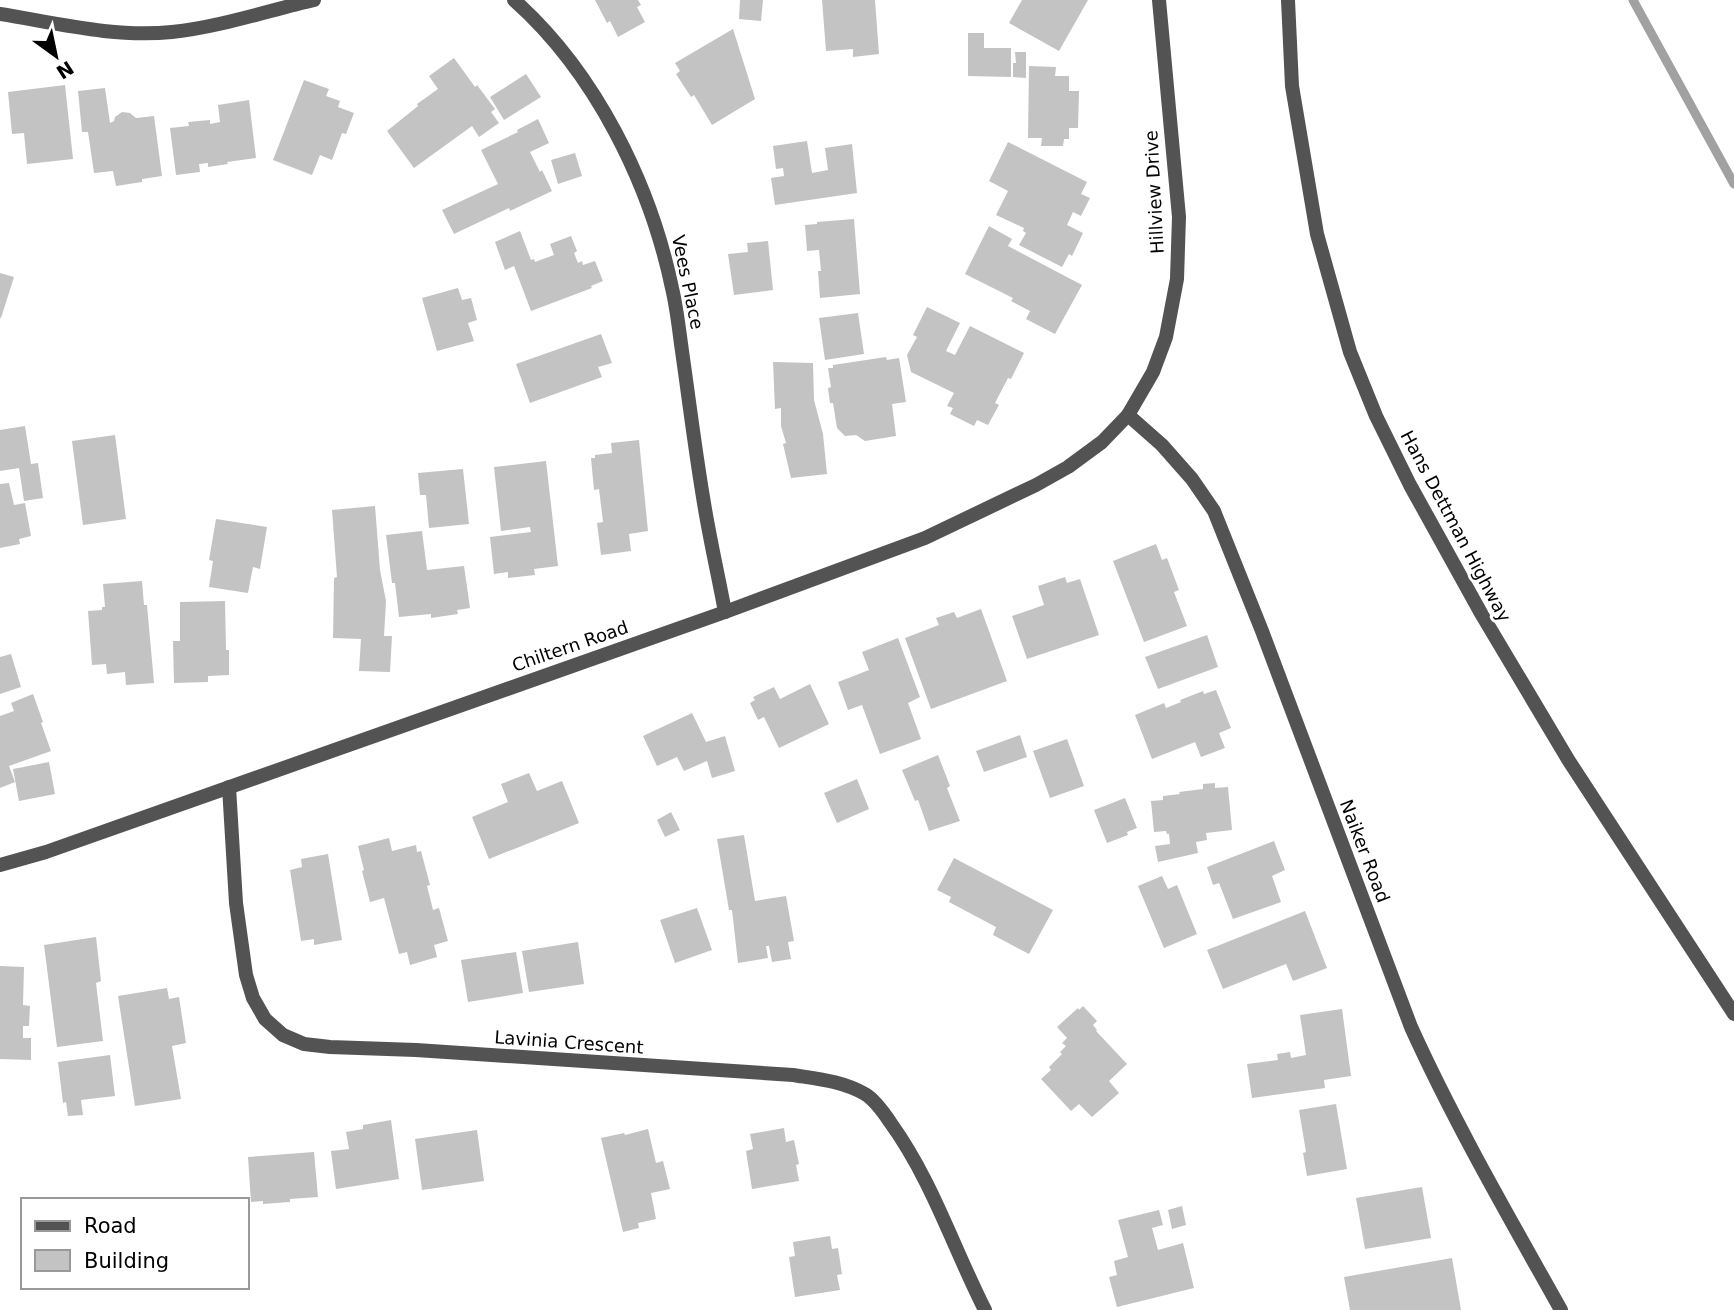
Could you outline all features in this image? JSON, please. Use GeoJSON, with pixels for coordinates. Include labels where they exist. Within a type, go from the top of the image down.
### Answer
{"type":"FeatureCollection","features":[{"type":"Feature","properties":{"kind":"street"},"geometry":{"type":"LineString","coordinates":[[0,14],[91,29],[131,33],[171,32],[314,0]]}},
{"type":"Feature","properties":{"kind":"street","name":"Vees Place"},"geometry":{"type":"LineString","coordinates":[[514,0],[569,59],[593,94],[621,143],[648,201],[673,290],[703,499],[726,612]]}},
{"type":"Feature","properties":{"kind":"street","name":"Hillview Drive"},"geometry":{"type":"LineString","coordinates":[[1128,415],[1153,372],[1166,337],[1177,279],[1179,217],[1159,0]]}},
{"type":"Feature","properties":{"kind":"street","name":"Hans Dettman Highway"},"geometry":{"type":"LineString","coordinates":[[1288,0],[1292,86],[1317,234],[1350,352],[1376,416],[1409,485],[1495,638],[1569,761],[1734,1014]]}},
{"type":"Feature","properties":{"kind":"street","name":"Chiltern Road"},"geometry":{"type":"LineString","coordinates":[[0,865],[46,852],[726,612],[925,538],[1068,467],[1102,443],[1128,415]]}},
{"type":"Feature","properties":{"kind":"street","name":"Naiker Road"},"geometry":{"type":"LineString","coordinates":[[1128,415],[1162,445],[1192,479],[1214,511],[1411,1027],[1455,1119],[1561,1310]]}},
{"type":"Feature","properties":{"kind":"street","name":"Lavinia Crescent"},"geometry":{"type":"LineString","coordinates":[[229,787],[236,903],[246,975],[253,998],[265,1019],[283,1035],[304,1044],[330,1047],[415,1050],[793,1075],[841,1083],[868,1096],[883,1111],[904,1140],[938,1206],[985,1310]]}},
{"type":"Feature","properties":{"kind":"building"},"geometry":{"type":"Polygon","coordinates":[[[595,0],[638,0],[641,5],[637,7],[645,22],[618,37],[595,0]]]}},
{"type":"Feature","properties":{"kind":"building"},"geometry":{"type":"Polygon","coordinates":[[[740,0],[763,0],[761,21],[739,19],[740,0]]]}},
{"type":"Feature","properties":{"kind":"building"},"geometry":{"type":"Polygon","coordinates":[[[822,0],[875,0],[879,54],[853,57],[853,49],[826,51],[822,0]]]}},
{"type":"Feature","properties":{"kind":"building"},"geometry":{"type":"Polygon","coordinates":[[[1022,0],[1088,0],[1059,51],[1009,23],[1022,0]]]}},
{"type":"Feature","properties":{"kind":"building"},"geometry":{"type":"Polygon","coordinates":[[[733,29],[755,99],[712,125],[694,95],[691,97],[676,74],[680,71],[675,63],[733,29]]]}},
{"type":"Feature","properties":{"kind":"building"},"geometry":{"type":"Polygon","coordinates":[[[968,33],[984,33],[984,48],[1011,48],[1011,77],[968,76],[968,33]]]}},
{"type":"Feature","properties":{"kind":"building"},"geometry":{"type":"Polygon","coordinates":[[[1015,52],[1026,52],[1026,78],[1013,77],[1015,52]]]}},
{"type":"Feature","properties":{"kind":"building"},"geometry":{"type":"Polygon","coordinates":[[[454,58],[495,109],[491,112],[499,123],[479,137],[472,126],[414,168],[387,131],[438,89],[429,76],[454,58]]]}},
{"type":"Feature","properties":{"kind":"building"},"geometry":{"type":"Polygon","coordinates":[[[1029,66],[1056,67],[1055,76],[1069,76],[1069,91],[1079,91],[1078,128],[1069,128],[1069,139],[1064,139],[1063,146],[1041,146],[1042,138],[1028,138],[1029,66]]]}},
{"type":"Feature","properties":{"kind":"building"},"geometry":{"type":"Polygon","coordinates":[[[526,74],[541,97],[504,120],[490,97],[526,74]]]}},
{"type":"Feature","properties":{"kind":"building"},"geometry":{"type":"Polygon","coordinates":[[[304,80],[329,89],[326,96],[340,101],[338,107],[354,113],[346,134],[342,133],[332,160],[320,155],[312,175],[273,160],[304,80]]]}},
{"type":"Feature","properties":{"kind":"building"},"geometry":{"type":"Polygon","coordinates":[[[65,85],[73,159],[27,164],[24,133],[12,134],[8,92],[65,85]]]}},
{"type":"Feature","properties":{"kind":"building"},"geometry":{"type":"Polygon","coordinates":[[[105,88],[110,123],[122,112],[130,113],[136,118],[154,116],[162,176],[116,186],[113,171],[94,173],[88,132],[82,132],[78,91],[105,88]]]}},
{"type":"Feature","properties":{"kind":"building"},"geometry":{"type":"Polygon","coordinates":[[[249,100],[256,158],[208,167],[208,163],[199,164],[200,172],[176,175],[170,128],[189,126],[188,122],[220,122],[218,105],[249,100]]]}},
{"type":"Feature","properties":{"kind":"building"},"geometry":{"type":"Polygon","coordinates":[[[538,119],[549,143],[530,152],[552,191],[454,234],[442,210],[498,184],[481,150],[538,119]]]}},
{"type":"Feature","properties":{"kind":"building"},"geometry":{"type":"Polygon","coordinates":[[[807,141],[812,173],[828,170],[825,148],[852,144],[857,193],[775,205],[771,178],[784,176],[783,168],[776,169],[773,146],[807,141]]]}},
{"type":"Feature","properties":{"kind":"building"},"geometry":{"type":"Polygon","coordinates":[[[1008,142],[1087,182],[1081,194],[1090,198],[1081,216],[1073,212],[1067,225],[1083,233],[1072,256],[1069,254],[1062,267],[1019,245],[1026,233],[1024,228],[996,215],[1008,191],[989,181],[1008,142]]]}},
{"type":"Feature","properties":{"kind":"building"},"geometry":{"type":"Polygon","coordinates":[[[575,153],[582,176],[558,184],[551,160],[575,153]]]}},
{"type":"Feature","properties":{"kind":"building"},"geometry":{"type":"Polygon","coordinates":[[[854,219],[860,294],[820,298],[819,250],[807,251],[805,225],[854,219]]]}},
{"type":"Feature","properties":{"kind":"building"},"geometry":{"type":"Polygon","coordinates":[[[989,226],[1012,239],[1008,246],[1082,285],[1055,334],[1026,319],[1030,311],[1011,301],[1013,298],[965,274],[989,226]]]}},
{"type":"Feature","properties":{"kind":"building"},"geometry":{"type":"Polygon","coordinates":[[[520,231],[531,260],[534,259],[535,262],[554,255],[550,244],[571,236],[578,263],[582,261],[583,265],[595,261],[603,281],[591,286],[592,288],[531,311],[514,266],[505,270],[495,242],[520,231]]]}},
{"type":"Feature","properties":{"kind":"building"},"geometry":{"type":"Polygon","coordinates":[[[768,241],[773,290],[734,295],[728,254],[748,252],[747,243],[768,241]]]}},
{"type":"Feature","properties":{"kind":"building"},"geometry":{"type":"Polygon","coordinates":[[[0,273],[14,277],[1,318],[0,318],[0,273]]]}},
{"type":"Feature","properties":{"kind":"building"},"geometry":{"type":"Polygon","coordinates":[[[458,288],[462,300],[471,298],[477,320],[468,323],[474,341],[437,351],[422,298],[458,288]]]}},
{"type":"Feature","properties":{"kind":"building"},"geometry":{"type":"Polygon","coordinates":[[[927,307],[960,323],[946,351],[955,355],[970,326],[1024,353],[995,403],[999,405],[988,425],[977,420],[974,426],[950,414],[953,408],[947,406],[954,393],[911,372],[907,355],[917,337],[913,335],[927,307]]]}},
{"type":"Feature","properties":{"kind":"building"},"geometry":{"type":"Polygon","coordinates":[[[858,313],[864,354],[825,360],[819,318],[858,313]]]}},
{"type":"Feature","properties":{"kind":"building"},"geometry":{"type":"Polygon","coordinates":[[[601,334],[612,363],[598,367],[602,377],[530,403],[516,364],[601,334]]]}},
{"type":"Feature","properties":{"kind":"building"},"geometry":{"type":"Polygon","coordinates":[[[886,357],[887,360],[899,358],[906,402],[892,404],[896,436],[865,441],[856,435],[845,436],[837,428],[833,403],[830,403],[828,368],[886,357]]]}},
{"type":"Feature","properties":{"kind":"building"},"geometry":{"type":"Polygon","coordinates":[[[773,362],[813,363],[814,400],[823,434],[827,474],[791,478],[783,444],[786,443],[781,426],[781,408],[775,409],[773,362]]]}},
{"type":"Feature","properties":{"kind":"building"},"geometry":{"type":"Polygon","coordinates":[[[25,426],[31,464],[38,463],[43,498],[24,501],[19,468],[0,471],[0,430],[25,426]]]}},
{"type":"Feature","properties":{"kind":"building"},"geometry":{"type":"Polygon","coordinates":[[[115,435],[126,519],[83,525],[72,441],[115,435]]]}},
{"type":"Feature","properties":{"kind":"building"},"geometry":{"type":"Polygon","coordinates":[[[639,440],[648,531],[629,534],[631,551],[601,555],[597,523],[603,522],[599,489],[594,490],[591,458],[612,453],[611,443],[639,440]]]}},
{"type":"Feature","properties":{"kind":"building"},"geometry":{"type":"Polygon","coordinates":[[[546,461],[558,566],[534,569],[535,575],[508,578],[508,572],[494,574],[490,537],[531,532],[530,527],[501,531],[494,467],[546,461]]]}},
{"type":"Feature","properties":{"kind":"building"},"geometry":{"type":"Polygon","coordinates":[[[463,469],[469,524],[429,528],[426,495],[420,495],[418,473],[463,469]]]}},
{"type":"Feature","properties":{"kind":"building"},"geometry":{"type":"Polygon","coordinates":[[[9,483],[14,505],[25,503],[31,536],[19,539],[20,544],[0,548],[0,484],[9,483]]]}},
{"type":"Feature","properties":{"kind":"building"},"geometry":{"type":"Polygon","coordinates":[[[375,506],[380,570],[386,601],[384,636],[392,636],[390,672],[359,671],[361,639],[333,638],[334,578],[337,577],[332,510],[375,506]]]}},
{"type":"Feature","properties":{"kind":"building"},"geometry":{"type":"Polygon","coordinates":[[[216,519],[267,527],[260,569],[253,567],[248,593],[209,587],[213,561],[209,560],[216,519]]]}},
{"type":"Feature","properties":{"kind":"building"},"geometry":{"type":"Polygon","coordinates":[[[422,531],[427,570],[464,566],[470,608],[457,610],[458,614],[431,618],[431,614],[399,617],[386,535],[422,531]]]}},
{"type":"Feature","properties":{"kind":"building"},"geometry":{"type":"Polygon","coordinates":[[[1156,544],[1162,560],[1167,558],[1179,590],[1174,592],[1187,626],[1144,642],[1113,561],[1156,544]]]}},
{"type":"Feature","properties":{"kind":"building"},"geometry":{"type":"Polygon","coordinates":[[[1065,577],[1067,583],[1080,579],[1099,635],[1027,659],[1012,616],[1044,605],[1038,586],[1065,577]]]}},
{"type":"Feature","properties":{"kind":"building"},"geometry":{"type":"Polygon","coordinates":[[[142,581],[144,605],[147,605],[154,683],[126,685],[125,672],[107,674],[106,664],[92,665],[88,611],[102,610],[102,607],[105,607],[103,584],[142,581]]]}},
{"type":"Feature","properties":{"kind":"building"},"geometry":{"type":"Polygon","coordinates":[[[225,601],[229,675],[208,676],[208,682],[174,683],[173,641],[180,641],[180,602],[225,601]]]}},
{"type":"Feature","properties":{"kind":"building"},"geometry":{"type":"Polygon","coordinates":[[[981,609],[1007,681],[931,709],[905,638],[939,625],[936,618],[954,612],[957,618],[981,609]]]}},
{"type":"Feature","properties":{"kind":"building"},"geometry":{"type":"Polygon","coordinates":[[[1207,635],[1218,667],[1158,689],[1145,657],[1207,635]]]}},
{"type":"Feature","properties":{"kind":"building"},"geometry":{"type":"Polygon","coordinates":[[[898,638],[920,697],[908,703],[921,739],[880,754],[862,705],[848,710],[838,682],[869,670],[862,652],[898,638]]]}},
{"type":"Feature","properties":{"kind":"building"},"geometry":{"type":"Polygon","coordinates":[[[11,654],[21,687],[0,694],[0,657],[11,654]]]}},
{"type":"Feature","properties":{"kind":"building"},"geometry":{"type":"Polygon","coordinates":[[[810,684],[829,724],[779,748],[764,717],[758,720],[750,703],[755,700],[753,697],[774,687],[780,699],[810,684]]]}},
{"type":"Feature","properties":{"kind":"building"},"geometry":{"type":"Polygon","coordinates":[[[1216,690],[1231,728],[1219,733],[1225,748],[1201,757],[1195,742],[1152,759],[1135,715],[1164,703],[1166,708],[1203,691],[1204,694],[1216,690]]]}},
{"type":"Feature","properties":{"kind":"building"},"geometry":{"type":"Polygon","coordinates":[[[33,694],[51,751],[9,766],[15,782],[0,788],[0,716],[14,711],[11,703],[33,694]]]}},
{"type":"Feature","properties":{"kind":"building"},"geometry":{"type":"Polygon","coordinates":[[[692,713],[706,742],[725,736],[735,771],[712,778],[707,761],[684,771],[677,757],[657,766],[643,736],[692,713]]]}},
{"type":"Feature","properties":{"kind":"building"},"geometry":{"type":"Polygon","coordinates":[[[1020,735],[1027,757],[984,772],[976,751],[1020,735]]]}},
{"type":"Feature","properties":{"kind":"building"},"geometry":{"type":"Polygon","coordinates":[[[1067,739],[1084,786],[1050,798],[1033,751],[1067,739]]]}},
{"type":"Feature","properties":{"kind":"building"},"geometry":{"type":"Polygon","coordinates":[[[938,755],[960,821],[929,831],[918,800],[915,801],[902,770],[938,755]]]}},
{"type":"Feature","properties":{"kind":"building"},"geometry":{"type":"Polygon","coordinates":[[[49,762],[55,794],[19,801],[13,769],[49,762]]]}},
{"type":"Feature","properties":{"kind":"building"},"geometry":{"type":"Polygon","coordinates":[[[529,773],[537,791],[562,781],[579,823],[489,859],[472,817],[508,802],[501,784],[529,773]]]}},
{"type":"Feature","properties":{"kind":"building"},"geometry":{"type":"Polygon","coordinates":[[[857,779],[869,809],[837,823],[824,793],[857,779]]]}},
{"type":"Feature","properties":{"kind":"building"},"geometry":{"type":"Polygon","coordinates":[[[1215,783],[1215,788],[1228,787],[1232,830],[1206,833],[1207,840],[1196,842],[1198,853],[1158,862],[1155,846],[1170,844],[1169,834],[1166,831],[1154,832],[1151,801],[1163,800],[1163,796],[1180,794],[1179,792],[1203,789],[1203,784],[1215,783]]]}},
{"type":"Feature","properties":{"kind":"building"},"geometry":{"type":"Polygon","coordinates":[[[1125,798],[1137,828],[1127,832],[1128,835],[1107,843],[1094,810],[1125,798]]]}},
{"type":"Feature","properties":{"kind":"building"},"geometry":{"type":"Polygon","coordinates":[[[671,812],[680,830],[665,837],[657,820],[671,812]]]}},
{"type":"Feature","properties":{"kind":"building"},"geometry":{"type":"Polygon","coordinates":[[[744,835],[755,901],[786,896],[794,941],[788,942],[791,959],[772,962],[769,946],[766,946],[768,958],[738,963],[732,910],[729,910],[717,839],[744,835]]]}},
{"type":"Feature","properties":{"kind":"building"},"geometry":{"type":"Polygon","coordinates":[[[389,838],[392,851],[416,845],[417,852],[421,851],[433,910],[439,908],[448,941],[434,945],[437,957],[410,965],[407,952],[399,954],[384,898],[370,902],[362,871],[364,870],[358,846],[389,838]]]}},
{"type":"Feature","properties":{"kind":"building"},"geometry":{"type":"Polygon","coordinates":[[[1274,841],[1285,870],[1272,876],[1281,902],[1233,919],[1219,883],[1213,885],[1207,867],[1274,841]]]}},
{"type":"Feature","properties":{"kind":"building"},"geometry":{"type":"Polygon","coordinates":[[[328,854],[342,940],[314,945],[314,939],[301,941],[290,870],[302,867],[301,859],[328,854]]]}},
{"type":"Feature","properties":{"kind":"building"},"geometry":{"type":"Polygon","coordinates":[[[954,858],[1053,910],[1029,954],[993,935],[996,927],[949,902],[951,897],[937,890],[954,858]]]}},
{"type":"Feature","properties":{"kind":"building"},"geometry":{"type":"Polygon","coordinates":[[[1162,876],[1168,889],[1177,885],[1197,934],[1164,948],[1138,886],[1162,876]]]}},
{"type":"Feature","properties":{"kind":"building"},"geometry":{"type":"Polygon","coordinates":[[[697,908],[712,950],[675,963],[660,920],[697,908]]]}},
{"type":"Feature","properties":{"kind":"building"},"geometry":{"type":"Polygon","coordinates":[[[1305,911],[1327,968],[1293,981],[1286,964],[1223,989],[1207,950],[1305,911]]]}},
{"type":"Feature","properties":{"kind":"building"},"geometry":{"type":"Polygon","coordinates":[[[96,937],[101,981],[96,983],[103,1041],[57,1047],[44,945],[96,937]]]}},
{"type":"Feature","properties":{"kind":"building"},"geometry":{"type":"Polygon","coordinates":[[[578,942],[584,984],[529,992],[522,951],[578,942]]]}},
{"type":"Feature","properties":{"kind":"building"},"geometry":{"type":"Polygon","coordinates":[[[516,952],[523,993],[468,1002],[461,960],[516,952]]]}},
{"type":"Feature","properties":{"kind":"building"},"geometry":{"type":"Polygon","coordinates":[[[0,966],[24,967],[23,1005],[30,1006],[29,1026],[23,1026],[23,1038],[31,1038],[31,1060],[0,1059],[0,966]]]}},
{"type":"Feature","properties":{"kind":"building"},"geometry":{"type":"Polygon","coordinates":[[[167,988],[169,999],[179,997],[186,1043],[172,1046],[181,1099],[135,1106],[118,996],[167,988]]]}},
{"type":"Feature","properties":{"kind":"building"},"geometry":{"type":"Polygon","coordinates":[[[1083,1006],[1097,1021],[1093,1025],[1096,1031],[1127,1064],[1109,1081],[1119,1093],[1092,1117],[1079,1104],[1071,1111],[1041,1079],[1051,1070],[1049,1067],[1066,1046],[1062,1043],[1067,1038],[1057,1027],[1083,1006]]]}},
{"type":"Feature","properties":{"kind":"building"},"geometry":{"type":"Polygon","coordinates":[[[1342,1009],[1351,1076],[1324,1080],[1325,1088],[1252,1098],[1247,1064],[1278,1060],[1277,1054],[1290,1052],[1291,1058],[1306,1055],[1300,1015],[1342,1009]]]}},
{"type":"Feature","properties":{"kind":"building"},"geometry":{"type":"Polygon","coordinates":[[[110,1055],[115,1096],[81,1100],[83,1115],[68,1116],[66,1102],[63,1103],[58,1062],[110,1055]]]}},
{"type":"Feature","properties":{"kind":"building"},"geometry":{"type":"Polygon","coordinates":[[[1336,1104],[1347,1169],[1307,1176],[1299,1110],[1336,1104]]]}},
{"type":"Feature","properties":{"kind":"building"},"geometry":{"type":"Polygon","coordinates":[[[391,1120],[399,1179],[336,1189],[331,1151],[349,1149],[346,1132],[363,1129],[363,1125],[391,1120]]]}},
{"type":"Feature","properties":{"kind":"building"},"geometry":{"type":"Polygon","coordinates":[[[784,1128],[786,1142],[794,1140],[799,1181],[752,1189],[746,1151],[753,1149],[750,1134],[784,1128]]]}},
{"type":"Feature","properties":{"kind":"building"},"geometry":{"type":"Polygon","coordinates":[[[648,1129],[656,1163],[663,1161],[670,1189],[651,1193],[656,1219],[638,1223],[639,1228],[623,1232],[601,1138],[648,1129]]]}},
{"type":"Feature","properties":{"kind":"building"},"geometry":{"type":"Polygon","coordinates":[[[477,1130],[484,1181],[422,1190],[415,1139],[477,1130]]]}},
{"type":"Feature","properties":{"kind":"building"},"geometry":{"type":"Polygon","coordinates":[[[314,1152],[318,1197],[290,1199],[290,1202],[251,1202],[248,1157],[314,1152]]]}},
{"type":"Feature","properties":{"kind":"building"},"geometry":{"type":"Polygon","coordinates":[[[1422,1187],[1431,1238],[1365,1249],[1356,1198],[1422,1187]]]}},
{"type":"Feature","properties":{"kind":"building"},"geometry":{"type":"Polygon","coordinates":[[[1182,1206],[1186,1225],[1172,1229],[1168,1210],[1182,1206]]]}},
{"type":"Feature","properties":{"kind":"building"},"geometry":{"type":"Polygon","coordinates":[[[1159,1210],[1163,1225],[1152,1228],[1158,1250],[1183,1243],[1194,1288],[1117,1307],[1109,1277],[1117,1275],[1114,1261],[1128,1257],[1118,1220],[1159,1210]]]}},
{"type":"Feature","properties":{"kind":"building"},"geometry":{"type":"Polygon","coordinates":[[[830,1236],[832,1249],[838,1248],[842,1274],[837,1275],[840,1290],[795,1297],[789,1257],[795,1256],[793,1242],[830,1236]]]}},
{"type":"Feature","properties":{"kind":"building"},"geometry":{"type":"Polygon","coordinates":[[[1452,1258],[1461,1310],[1350,1310],[1344,1277],[1452,1258]]]}},
{"type":"Feature","properties":{"kind":"waterway"},"geometry":{"type":"LineString","coordinates":[[1633,0],[1734,184]]}}]}
